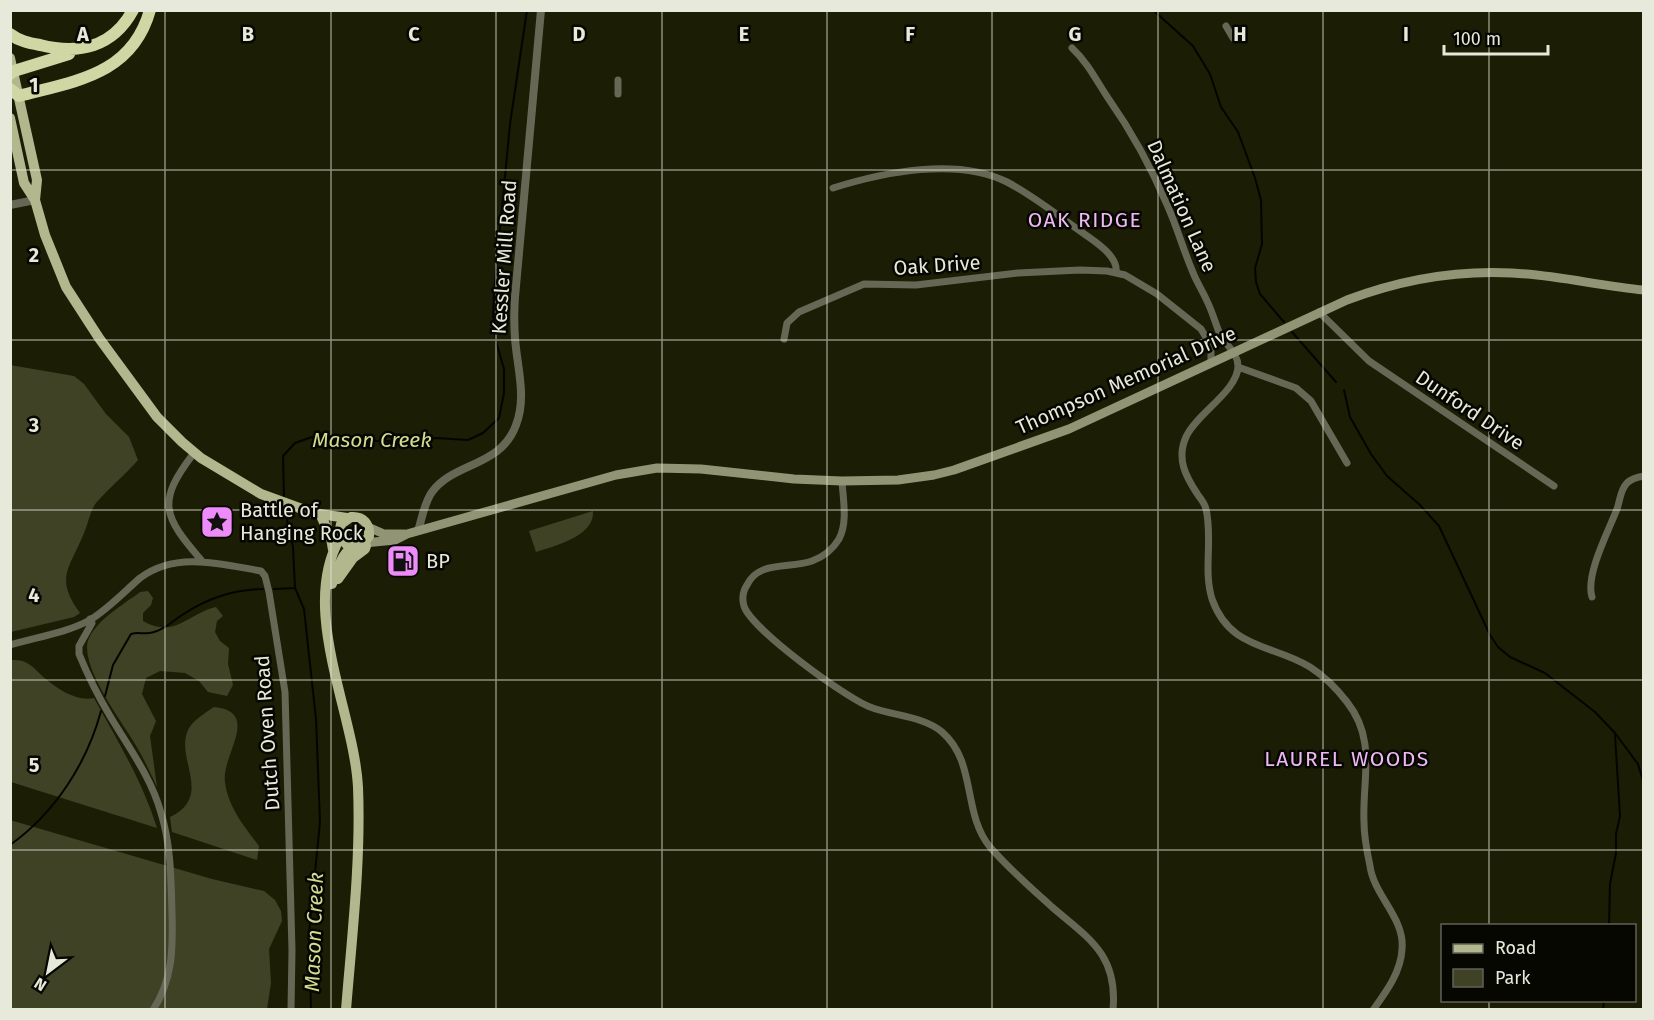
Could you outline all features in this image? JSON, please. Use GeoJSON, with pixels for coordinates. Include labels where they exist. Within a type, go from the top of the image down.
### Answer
{"type":"FeatureCollection","features":[{"type":"Feature","properties":{"kind":"highway"},"geometry":{"type":"LineString","coordinates":[[12,68],[90,47],[108,39],[117,32],[133,10]]}},
{"type":"Feature","properties":{"kind":"highway"},"geometry":{"type":"LineString","coordinates":[[15,92],[87,78],[110,67],[129,50],[138,37],[150,10]]}},
{"type":"Feature","properties":{"kind":"highway"},"geometry":{"type":"LineString","coordinates":[[10,34],[17,39],[57,50],[69,51],[90,47]]}},
{"type":"Feature","properties":{"kind":"main road"},"geometry":{"type":"LineString","coordinates":[[12,68],[15,92],[37,180],[35,200]]}},
{"type":"Feature","properties":{"kind":"main road"},"geometry":{"type":"LineString","coordinates":[[10,118],[24,183],[35,200],[47,243],[66,287],[145,402],[194,453],[261,494],[313,514],[361,518],[368,527],[369,536],[363,545],[365,549],[353,558],[332,586],[327,620]]}},
{"type":"Feature","properties":{"kind":"main road","name":"Thompson Memorial Drive"},"geometry":{"type":"LineString","coordinates":[[363,545],[395,540],[407,534],[636,471],[678,468],[842,481],[913,479],[954,470],[1069,429],[1319,312],[1388,286],[1436,276],[1514,273],[1644,290]]}},
{"type":"Feature","properties":{"kind":"main road"},"geometry":{"type":"LineString","coordinates":[[313,514],[339,535],[347,545],[363,545]]}},
{"type":"Feature","properties":{"kind":"main road"},"geometry":{"type":"LineString","coordinates":[[313,514],[331,538],[333,550]]}},
{"type":"Feature","properties":{"kind":"main road"},"geometry":{"type":"LineString","coordinates":[[346,1010],[358,858],[358,786],[351,742],[332,665],[326,596],[333,550],[341,524],[347,518]]}},
{"type":"Feature","properties":{"kind":"main road","name":"Thompson Memorial Drive"},"geometry":{"type":"LineString","coordinates":[[368,527],[384,534],[407,534]]}},
{"type":"Feature","properties":{"kind":"street","name":"Kessler Mill Road"},"geometry":{"type":"LineString","coordinates":[[418,531],[428,497],[433,490],[446,479],[483,461],[501,448],[513,432],[520,412],[521,391],[515,339],[515,297],[541,10]]}},
{"type":"Feature","properties":{"kind":"street"},"geometry":{"type":"LineString","coordinates":[[1226,26],[1233,38]]}},
{"type":"Feature","properties":{"kind":"street","name":"Dalmation Lane"},"geometry":{"type":"LineString","coordinates":[[1072,48],[1090,67],[1145,159],[1168,207],[1218,330],[1223,341],[1233,352],[1238,368]]}},
{"type":"Feature","properties":{"kind":"street"},"geometry":{"type":"LineString","coordinates":[[618,80],[618,94]]}},
{"type":"Feature","properties":{"kind":"street"},"geometry":{"type":"LineString","coordinates":[[833,188],[930,169],[956,169],[997,178],[1021,190],[1091,239],[1114,259],[1116,273]]}},
{"type":"Feature","properties":{"kind":"street"},"geometry":{"type":"LineString","coordinates":[[10,205],[35,200]]}},
{"type":"Feature","properties":{"kind":"street","name":"Oak Drive"},"geometry":{"type":"LineString","coordinates":[[784,339],[787,322],[799,312],[864,284],[900,286],[933,284],[1053,270],[1116,273],[1141,284],[1194,322],[1211,346],[1211,362]]}},
{"type":"Feature","properties":{"kind":"street","name":"Dunford Drive"},"geometry":{"type":"LineString","coordinates":[[1319,312],[1369,361],[1554,486]]}},
{"type":"Feature","properties":{"kind":"street"},"geometry":{"type":"LineString","coordinates":[[1347,463],[1306,395],[1296,388],[1238,368],[1231,383],[1191,429],[1182,448],[1182,464],[1189,481],[1207,511],[1209,588],[1221,619],[1231,630],[1251,644],[1300,662],[1319,673],[1348,702],[1364,733],[1367,765],[1364,824],[1370,870],[1378,892],[1397,922],[1402,944],[1398,969],[1373,1010]]}},
{"type":"Feature","properties":{"kind":"street"},"geometry":{"type":"LineString","coordinates":[[194,453],[176,477],[169,502],[176,528],[202,561]]}},
{"type":"Feature","properties":{"kind":"street"},"geometry":{"type":"LineString","coordinates":[[1592,597],[1590,587],[1603,540],[1622,492],[1631,480],[1644,476]]}},
{"type":"Feature","properties":{"kind":"street"},"geometry":{"type":"LineString","coordinates":[[842,481],[844,523],[834,546],[810,562],[766,568],[755,574],[744,592],[743,600],[747,612],[774,639],[844,694],[872,708],[928,724],[951,741],[964,764],[973,812],[985,839],[994,852],[1093,941],[1104,959],[1112,981],[1113,1010]]}},
{"type":"Feature","properties":{"kind":"street"},"geometry":{"type":"LineString","coordinates":[[10,645],[65,630],[90,619],[141,578],[164,566],[202,561]]}},
{"type":"Feature","properties":{"kind":"street","name":"Dutch Oven Road"},"geometry":{"type":"LineString","coordinates":[[202,561],[261,572],[265,576],[270,592],[285,692],[292,950],[291,1010]]}},
{"type":"Feature","properties":{"kind":"street"},"geometry":{"type":"LineString","coordinates":[[90,619],[92,623],[79,646],[79,654],[104,706],[137,758],[156,796],[168,843],[172,960],[166,984],[153,1010]]}},
{"type":"Feature","properties":{"kind":"green space"},"geometry":{"type":"Polygon","coordinates":[[[10,365],[74,376],[84,384],[106,414],[129,437],[138,460],[96,503],[70,564],[66,582],[72,601],[80,613],[74,617],[11,632],[10,365]]]}},
{"type":"Feature","properties":{"kind":"green space"},"geometry":{"type":"Polygon","coordinates":[[[593,511],[592,520],[581,533],[563,543],[536,552],[529,531],[593,511]]]}},
{"type":"Feature","properties":{"kind":"green space"},"geometry":{"type":"Polygon","coordinates":[[[148,591],[153,598],[151,605],[143,613],[143,621],[154,626],[173,626],[216,607],[223,616],[217,621],[215,632],[220,641],[229,648],[228,664],[233,685],[227,696],[208,692],[199,681],[185,673],[160,671],[146,678],[142,694],[156,721],[150,736],[157,787],[141,754],[104,695],[96,679],[87,650],[89,638],[105,618],[140,592],[148,591]]]}},
{"type":"Feature","properties":{"kind":"green space"},"geometry":{"type":"Polygon","coordinates":[[[11,660],[28,664],[52,684],[69,694],[88,699],[94,698],[137,777],[157,828],[11,782],[11,660]]]}},
{"type":"Feature","properties":{"kind":"green space"},"geometry":{"type":"Polygon","coordinates":[[[214,707],[228,711],[235,717],[238,726],[225,771],[225,782],[233,808],[259,846],[257,860],[172,832],[170,817],[183,808],[190,798],[192,787],[185,740],[189,728],[214,707]]]}},
{"type":"Feature","properties":{"kind":"green space"},"geometry":{"type":"Polygon","coordinates":[[[10,820],[212,879],[264,891],[275,900],[281,911],[282,921],[269,949],[271,983],[267,1009],[11,1009],[10,820]]]}},
{"type":"Feature","properties":{"kind":"waterway","name":"Mason Creek"},"geometry":{"type":"LineString","coordinates":[[284,498],[283,456],[295,443],[312,437],[333,437],[348,441],[413,441],[436,438],[468,440],[483,433],[499,418],[504,393],[504,369],[496,341],[493,315],[494,292],[510,124],[527,10]]}},
{"type":"Feature","properties":{"kind":"waterway"},"geometry":{"type":"LineString","coordinates":[[1153,10],[1193,46],[1210,74],[1221,107],[1238,132],[1261,200],[1262,244],[1255,268],[1256,282],[1260,294],[1284,322]]}},
{"type":"Feature","properties":{"kind":"waterway"},"geometry":{"type":"LineString","coordinates":[[1292,332],[1336,382]]}},
{"type":"Feature","properties":{"kind":"waterway"},"geometry":{"type":"LineString","coordinates":[[1344,390],[1350,417],[1371,454],[1387,476],[1420,505],[1439,526],[1490,635],[1498,647],[1510,657],[1545,673],[1595,712],[1615,733],[1638,764],[1644,784]]}},
{"type":"Feature","properties":{"kind":"waterway","name":"Mason Creek"},"geometry":{"type":"LineString","coordinates":[[284,507],[293,547],[295,588],[304,609],[316,719],[320,822],[309,933],[311,1010]]}},
{"type":"Feature","properties":{"kind":"waterway"},"geometry":{"type":"LineString","coordinates":[[274,589],[295,588]]}},
{"type":"Feature","properties":{"kind":"waterway"},"geometry":{"type":"LineString","coordinates":[[105,696],[113,665],[131,634],[158,631],[192,609],[221,596],[263,589]]}},
{"type":"Feature","properties":{"kind":"waterway"},"geometry":{"type":"LineString","coordinates":[[10,845],[41,818],[67,786],[87,749],[101,711]]}},
{"type":"Feature","properties":{"kind":"waterway"},"geometry":{"type":"LineString","coordinates":[[1609,924],[1610,884],[1620,816],[1615,735]]}},
{"type":"Feature","properties":{"kind":"waterway"},"geometry":{"type":"LineString","coordinates":[[1603,1010],[1604,1002]]}},
{"type":"Feature","properties":{"kind":"place","name":"Battle of Hanging Rock"},"geometry":{"type":"Point","coordinates":[217,522]}},
{"type":"Feature","properties":{"kind":"place","name":"BP"},"geometry":{"type":"Point","coordinates":[403,561]}},
{"type":"Feature","properties":{"kind":"district","name":"OAK RIDGE"},"geometry":{"type":"Point","coordinates":[1085,220]}},
{"type":"Feature","properties":{"kind":"district","name":"LAUREL WOODS"},"geometry":{"type":"Point","coordinates":[1347,759]}}]}
